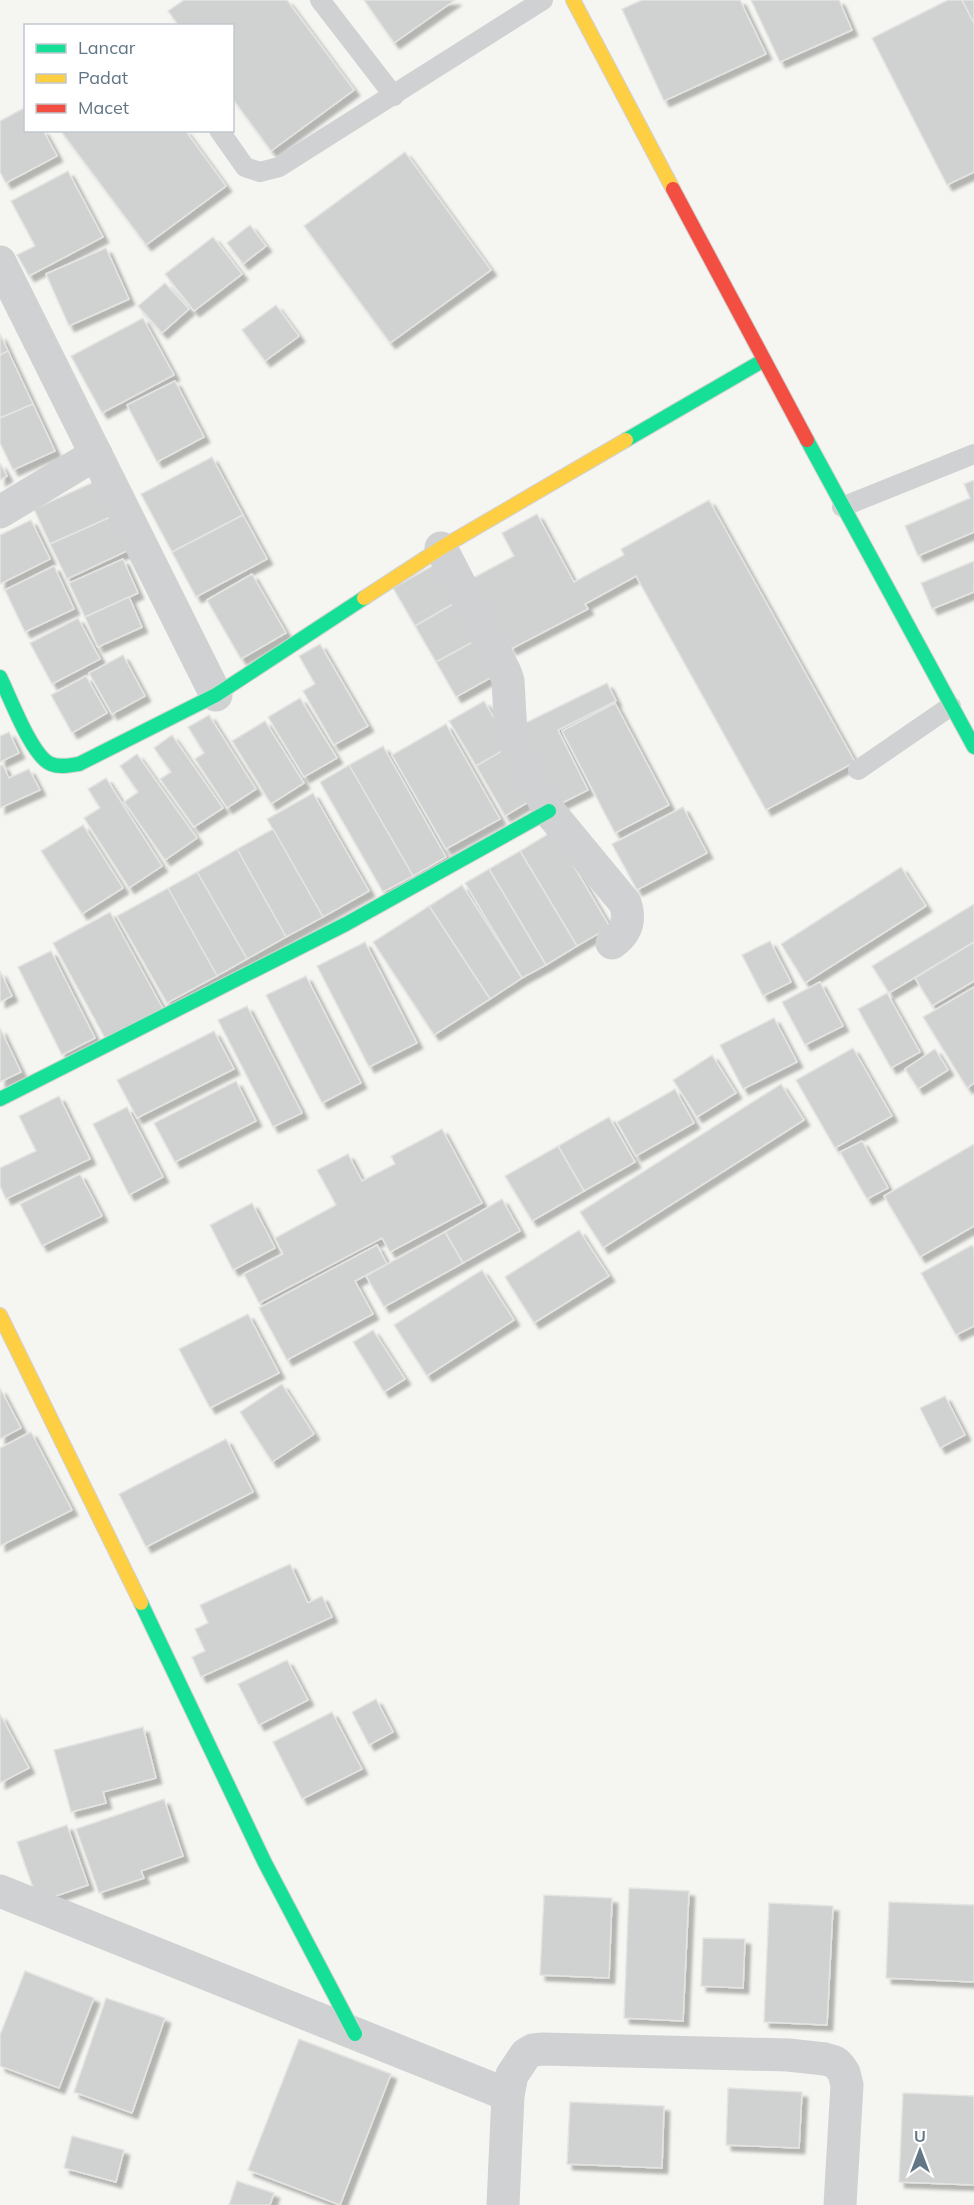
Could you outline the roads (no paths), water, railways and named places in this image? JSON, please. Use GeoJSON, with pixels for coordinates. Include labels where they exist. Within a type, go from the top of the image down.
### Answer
{"type":"FeatureCollection","features":[{"type":"Feature","properties":{"kind":"street"},"geometry":{"type":"LineString","coordinates":[[573,0],[842,507],[974,747]]}},
{"type":"Feature","properties":{"kind":"street"},"geometry":{"type":"LineString","coordinates":[[0,262],[216,695]]}},
{"type":"Feature","properties":{"kind":"street"},"geometry":{"type":"LineString","coordinates":[[0,677],[36,749],[48,763],[62,766],[79,764],[216,695],[441,548],[764,360]]}},
{"type":"Feature","properties":{"kind":"street"},"geometry":{"type":"LineString","coordinates":[[0,512],[96,454]]}},
{"type":"Feature","properties":{"kind":"street"},"geometry":{"type":"LineString","coordinates":[[441,548],[505,672],[508,681],[511,735],[549,811],[625,903],[628,910],[625,930],[612,943]]}},
{"type":"Feature","properties":{"kind":"street"},"geometry":{"type":"LineString","coordinates":[[0,1099],[261,969],[489,846],[549,811]]}},
{"type":"Feature","properties":{"kind":"street"},"geometry":{"type":"LineString","coordinates":[[0,1315],[86,1488],[265,1863],[355,2034]]}},
{"type":"Feature","properties":{"kind":"street"},"geometry":{"type":"LineString","coordinates":[[0,1891],[508,2095]]}},
{"type":"Feature","properties":{"kind":"street"},"geometry":{"type":"LineString","coordinates":[[503,2205],[508,2095],[512,2075],[526,2055],[533,2050],[543,2049],[788,2055],[834,2062],[844,2073],[847,2085],[840,2205]]}},
{"type":"Feature","properties":{"kind":"lane"},"geometry":{"type":"LineString","coordinates":[[320,0],[394,96]]}},
{"type":"Feature","properties":{"kind":"lane"},"geometry":{"type":"LineString","coordinates":[[220,132],[245,167],[260,172],[279,167],[543,0]]}},
{"type":"Feature","properties":{"kind":"lane"},"geometry":{"type":"LineString","coordinates":[[842,507],[974,454]]}},
{"type":"Feature","properties":{"kind":"lane"},"geometry":{"type":"LineString","coordinates":[[858,770],[951,706]]}}]}
